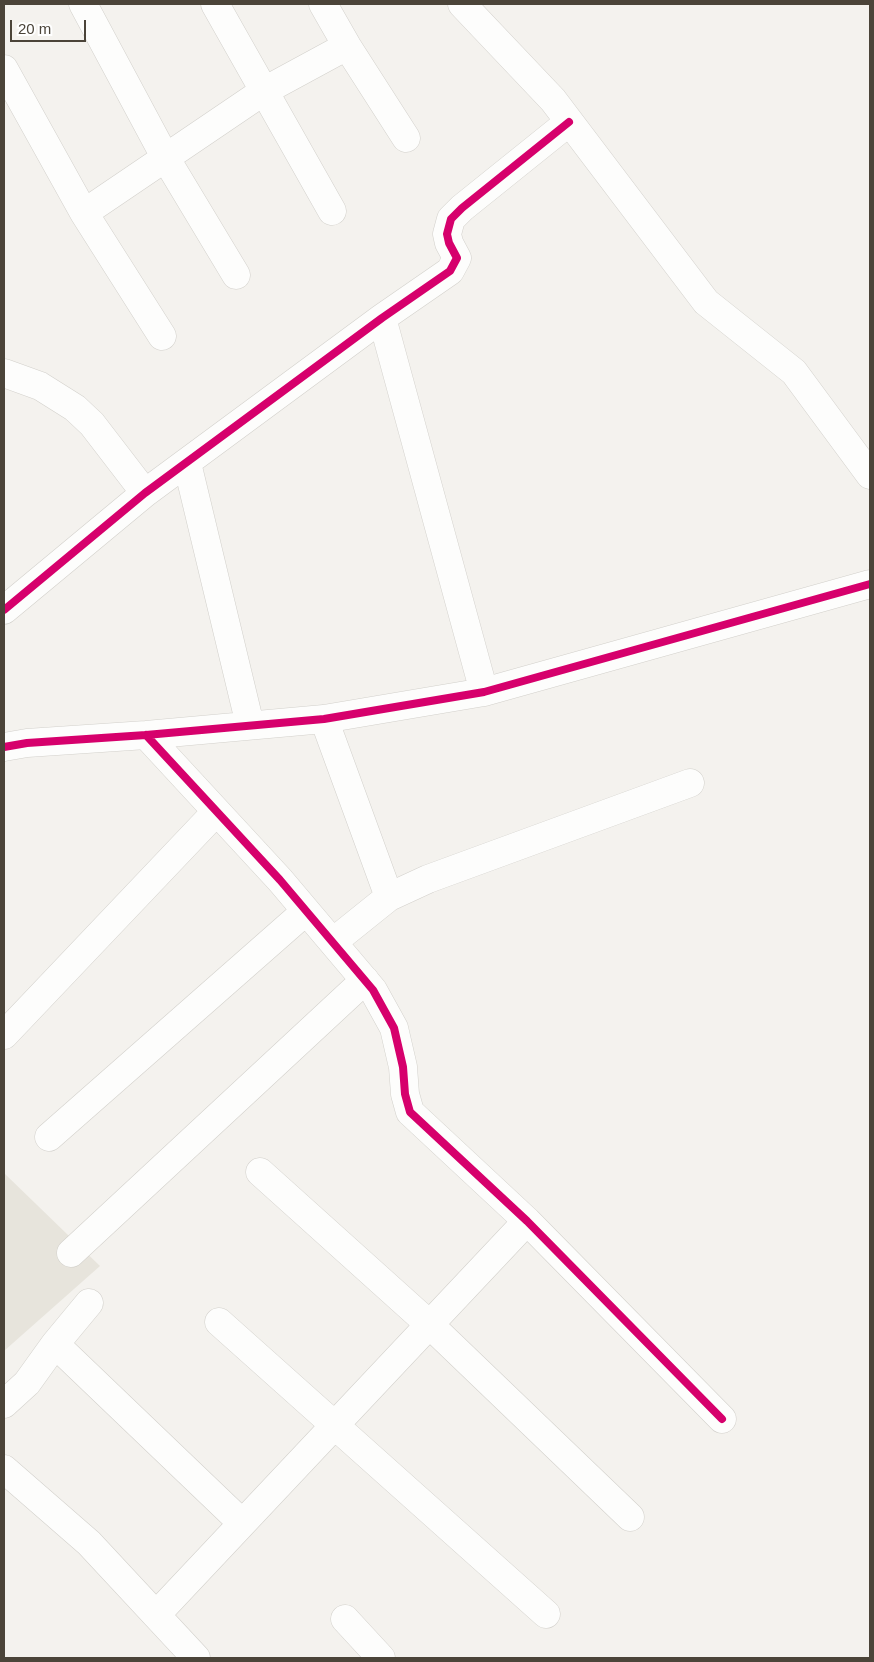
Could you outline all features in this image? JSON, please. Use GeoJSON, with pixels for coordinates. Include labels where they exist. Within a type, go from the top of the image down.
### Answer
{"type":"FeatureCollection","features":[{"type":"Feature","properties":{"kind":"street"},"geometry":{"type":"LineString","coordinates":[[83,4],[165,157],[236,275]]}},
{"type":"Feature","properties":{"kind":"street"},"geometry":{"type":"LineString","coordinates":[[215,4],[332,212]]}},
{"type":"Feature","properties":{"kind":"street"},"geometry":{"type":"LineString","coordinates":[[323,4],[347,46],[406,138]]}},
{"type":"Feature","properties":{"kind":"street"},"geometry":{"type":"LineString","coordinates":[[462,4],[553,100],[706,302],[794,372],[870,475]]}},
{"type":"Feature","properties":{"kind":"street"},"geometry":{"type":"LineString","coordinates":[[84,213],[264,91],[347,46]]}},
{"type":"Feature","properties":{"kind":"street"},"geometry":{"type":"LineString","coordinates":[[4,69],[84,213],[162,336]]}},
{"type":"Feature","properties":{"kind":"street"},"geometry":{"type":"LineString","coordinates":[[4,610],[145,493],[382,318],[450,271],[457,258],[449,243],[447,234],[451,219],[462,208],[570,122]]}},
{"type":"Feature","properties":{"kind":"street"},"geometry":{"type":"LineString","coordinates":[[382,318],[484,692]]}},
{"type":"Feature","properties":{"kind":"street"},"geometry":{"type":"LineString","coordinates":[[4,372],[40,386],[75,408],[92,424],[145,493]]}},
{"type":"Feature","properties":{"kind":"street"},"geometry":{"type":"LineString","coordinates":[[187,462],[250,725]]}},
{"type":"Feature","properties":{"kind":"street"},"geometry":{"type":"LineString","coordinates":[[4,747],[27,743],[146,735],[324,719],[484,692],[870,584]]}},
{"type":"Feature","properties":{"kind":"street"},"geometry":{"type":"LineString","coordinates":[[324,719],[389,897]]}},
{"type":"Feature","properties":{"kind":"street"},"geometry":{"type":"LineString","coordinates":[[146,735],[280,880],[373,990],[394,1028],[402,1066],[405,1094],[410,1112],[527,1221],[722,1419]]}},
{"type":"Feature","properties":{"kind":"street"},"geometry":{"type":"LineString","coordinates":[[333,942],[389,897],[428,879],[690,783]]}},
{"type":"Feature","properties":{"kind":"street"},"geometry":{"type":"LineString","coordinates":[[4,1035],[216,812]]}},
{"type":"Feature","properties":{"kind":"street"},"geometry":{"type":"LineString","coordinates":[[49,1136],[306,911]]}},
{"type":"Feature","properties":{"kind":"street"},"geometry":{"type":"LineString","coordinates":[[71,1253],[365,980]]}},
{"type":"Feature","properties":{"kind":"street"},"geometry":{"type":"LineString","coordinates":[[260,1172],[429,1324],[630,1517]]}},
{"type":"Feature","properties":{"kind":"street"},"geometry":{"type":"LineString","coordinates":[[156,1615],[527,1221]]}},
{"type":"Feature","properties":{"kind":"street"},"geometry":{"type":"LineString","coordinates":[[4,1404],[27,1383],[55,1344],[89,1303]]}},
{"type":"Feature","properties":{"kind":"street"},"geometry":{"type":"LineString","coordinates":[[218,1322],[546,1614]]}},
{"type":"Feature","properties":{"kind":"street"},"geometry":{"type":"LineString","coordinates":[[55,1344],[242,1523]]}},
{"type":"Feature","properties":{"kind":"street"},"geometry":{"type":"LineString","coordinates":[[4,1468],[89,1543],[196,1658]]}},
{"type":"Feature","properties":{"kind":"street"},"geometry":{"type":"LineString","coordinates":[[345,1619],[382,1658]]}},
{"type":"Feature","properties":{"kind":"shaded area"},"geometry":{"type":"Polygon","coordinates":[[[4,1173],[100,1266],[4,1351],[4,1173]]]}},
{"type":"Feature","properties":{"kind":"cycle path"},"geometry":{"type":"LineString","coordinates":[[4,610],[145,493],[382,318],[450,271],[457,258],[449,243],[447,234],[451,219],[462,208],[569,122]]}},
{"type":"Feature","properties":{"kind":"cycle path"},"geometry":{"type":"LineString","coordinates":[[4,747],[27,743],[146,735],[324,719],[484,692],[870,584]]}},
{"type":"Feature","properties":{"kind":"cycle path"},"geometry":{"type":"LineString","coordinates":[[146,735],[280,880],[373,990],[394,1028],[403,1067],[405,1094],[410,1112],[527,1221],[722,1419]]}}]}
